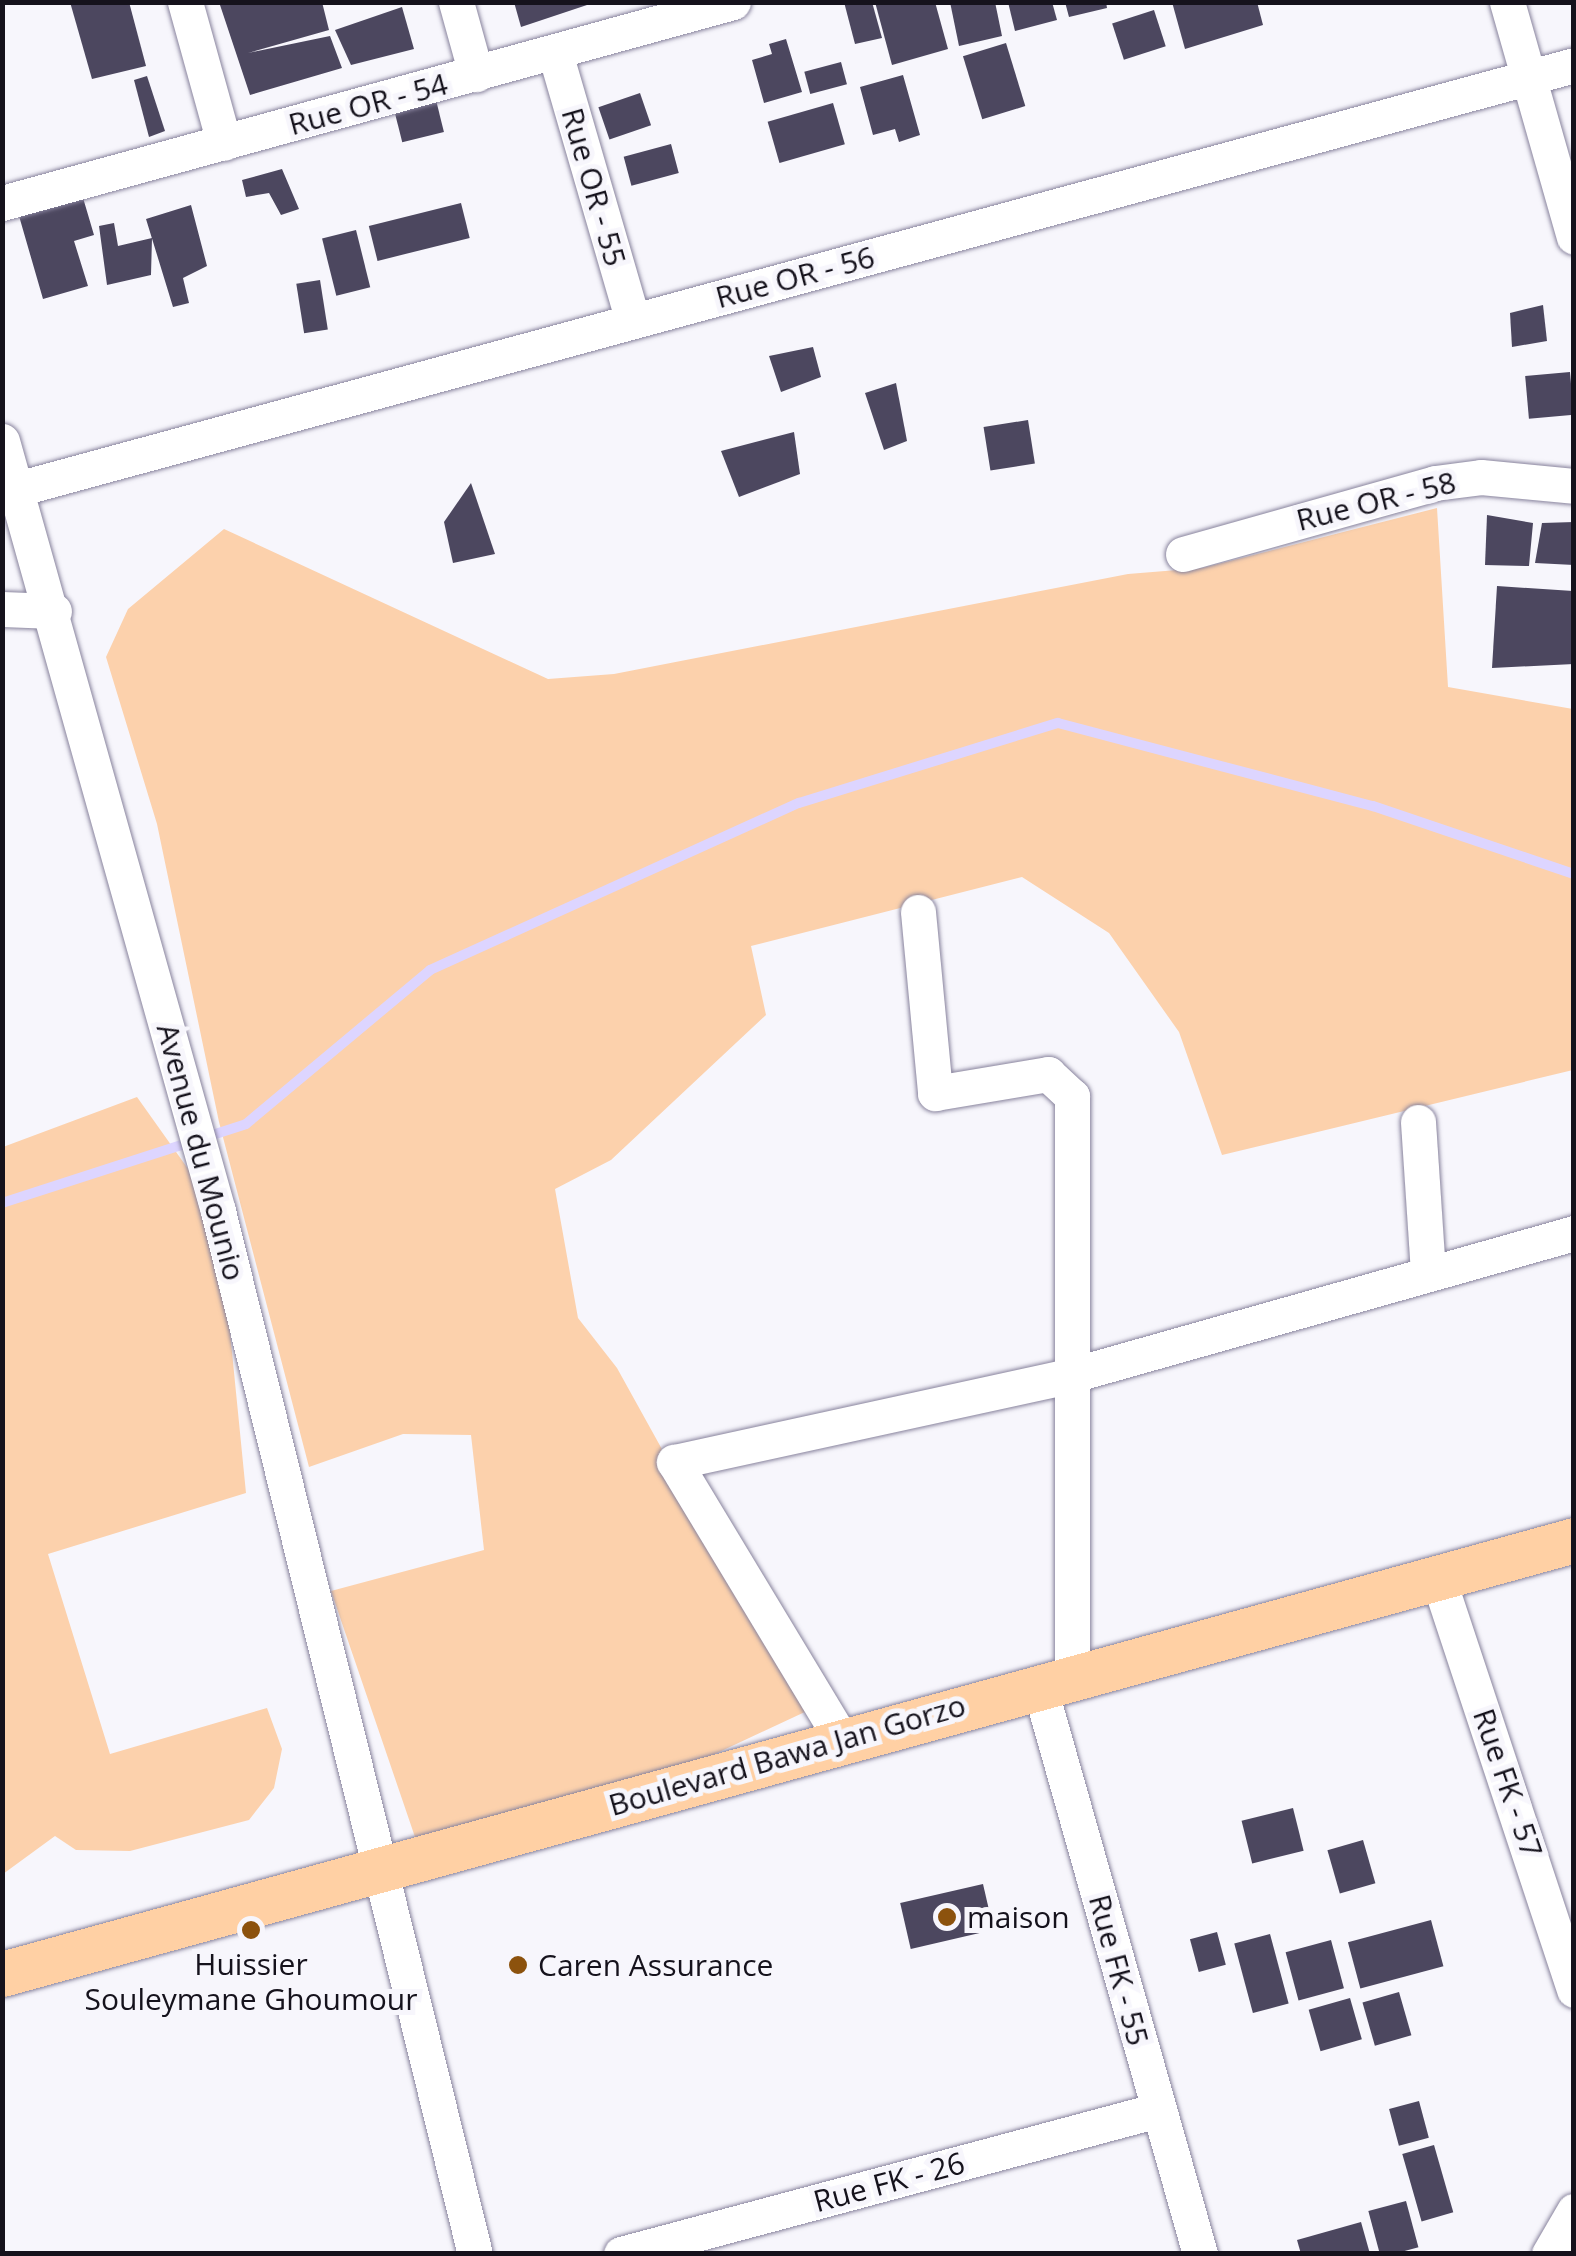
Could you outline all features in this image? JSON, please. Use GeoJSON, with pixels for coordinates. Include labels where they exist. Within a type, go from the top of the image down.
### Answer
{"type":"FeatureCollection","features":[{"type":"Feature","properties":{"kind":"main road","name":"Boulevard Bawa Jan Gorzo"},"geometry":{"type":"LineString","coordinates":[[2,1974],[1574,1540]]}},
{"type":"Feature","properties":{"kind":"street"},"geometry":{"type":"LineString","coordinates":[[186,2],[224,144]]}},
{"type":"Feature","properties":{"kind":"street"},"geometry":{"type":"LineString","coordinates":[[456,2],[476,74]]}},
{"type":"Feature","properties":{"kind":"street"},"geometry":{"type":"LineString","coordinates":[[1507,2],[1574,237]]}},
{"type":"Feature","properties":{"kind":"street","name":"Rue OR - 54"},"geometry":{"type":"LineString","coordinates":[[2,204],[727,3]]}},
{"type":"Feature","properties":{"kind":"street","name":"Rue OR - 55"},"geometry":{"type":"LineString","coordinates":[[556,53],[633,321]]}},
{"type":"Feature","properties":{"kind":"street","name":"Rue OR - 56"},"geometry":{"type":"LineString","coordinates":[[17,489],[1574,66]]}},
{"type":"Feature","properties":{"kind":"street","name":"Avenue du Mounio"},"geometry":{"type":"LineString","coordinates":[[2,441],[54,611],[218,1211],[475,2254]]}},
{"type":"Feature","properties":{"kind":"street","name":"Rue OR - 58"},"geometry":{"type":"LineString","coordinates":[[1183,554],[1435,482],[1481,476],[1574,486]]}},
{"type":"Feature","properties":{"kind":"street"},"geometry":{"type":"LineString","coordinates":[[2,609],[54,611]]}},
{"type":"Feature","properties":{"kind":"street","name":"Rue FK - 55"},"geometry":{"type":"LineString","coordinates":[[918,912],[935,1094],[1048,1074],[1072,1096],[1072,1375],[1056,1681],[1158,2110],[1200,2254]]}},
{"type":"Feature","properties":{"kind":"street"},"geometry":{"type":"LineString","coordinates":[[1418,1122],[1428,1272]]}},
{"type":"Feature","properties":{"kind":"street"},"geometry":{"type":"LineString","coordinates":[[842,1740],[674,1462],[1072,1375],[1574,1233]]}},
{"type":"Feature","properties":{"kind":"street","name":"Rue FK - 57"},"geometry":{"type":"LineString","coordinates":[[1438,1578],[1574,1990]]}},
{"type":"Feature","properties":{"kind":"street","name":"Rue FK - 26"},"geometry":{"type":"LineString","coordinates":[[622,2254],[1158,2110]]}},
{"type":"Feature","properties":{"kind":"street"},"geometry":{"type":"LineString","coordinates":[[1548,2254],[1574,2212]]}},
{"type":"Feature","properties":{"kind":"shaded area"},"geometry":{"type":"Polygon","coordinates":[[[1437,508],[1448,687],[1573,709],[1573,1070],[1222,1155],[1179,1032],[1109,933],[1022,877],[751,946],[766,1015],[611,1160],[555,1189],[578,1318],[617,1368],[807,1711],[700,1761],[415,1837],[331,1591],[484,1550],[471,1435],[403,1434],[309,1467],[219,1122],[157,824],[106,657],[128,609],[224,529],[548,679],[614,674],[1128,574],[1202,568],[1437,508]]]}},
{"type":"Feature","properties":{"kind":"shaded area"},"geometry":{"type":"Polygon","coordinates":[[[137,1097],[218,1211],[246,1493],[48,1554],[110,1754],[267,1708],[282,1749],[274,1788],[249,1820],[130,1851],[76,1850],[55,1836],[3,1874],[3,1147],[137,1097]]]}},
{"type":"Feature","properties":{"kind":"building"},"geometry":{"type":"Polygon","coordinates":[[[70,2],[129,2],[146,66],[92,79],[70,2]]]}},
{"type":"Feature","properties":{"kind":"building"},"geometry":{"type":"Polygon","coordinates":[[[219,2],[322,2],[329,30],[248,53],[330,36],[342,68],[250,95],[219,2]]]}},
{"type":"Feature","properties":{"kind":"building"},"geometry":{"type":"Polygon","coordinates":[[[514,2],[593,2],[593,3],[521,27],[514,2]]]}},
{"type":"Feature","properties":{"kind":"building"},"geometry":{"type":"Polygon","coordinates":[[[844,2],[872,2],[882,38],[855,44],[844,2]]]}},
{"type":"Feature","properties":{"kind":"building"},"geometry":{"type":"Polygon","coordinates":[[[875,2],[935,2],[948,49],[892,65],[875,2]]]}},
{"type":"Feature","properties":{"kind":"building"},"geometry":{"type":"Polygon","coordinates":[[[950,2],[995,2],[1002,36],[959,46],[950,2]]]}},
{"type":"Feature","properties":{"kind":"building"},"geometry":{"type":"Polygon","coordinates":[[[1008,2],[1052,2],[1057,20],[1015,31],[1008,2]]]}},
{"type":"Feature","properties":{"kind":"building"},"geometry":{"type":"Polygon","coordinates":[[[1065,2],[1106,2],[1107,8],[1069,17],[1065,2]]]}},
{"type":"Feature","properties":{"kind":"building"},"geometry":{"type":"Polygon","coordinates":[[[1172,2],[1257,2],[1263,25],[1185,49],[1172,2]]]}},
{"type":"Feature","properties":{"kind":"building"},"geometry":{"type":"Polygon","coordinates":[[[402,7],[414,49],[351,65],[335,30],[402,7]]]}},
{"type":"Feature","properties":{"kind":"building"},"geometry":{"type":"Polygon","coordinates":[[[1154,10],[1166,46],[1124,60],[1112,24],[1154,10]]]}},
{"type":"Feature","properties":{"kind":"building"},"geometry":{"type":"Polygon","coordinates":[[[786,39],[802,92],[764,103],[752,60],[772,54],[769,44],[786,39]]]}},
{"type":"Feature","properties":{"kind":"building"},"geometry":{"type":"Polygon","coordinates":[[[1006,43],[1025,106],[982,119],[963,56],[1006,43]]]}},
{"type":"Feature","properties":{"kind":"building"},"geometry":{"type":"Polygon","coordinates":[[[841,62],[847,84],[810,94],[804,72],[841,62]]]}},
{"type":"Feature","properties":{"kind":"building"},"geometry":{"type":"Polygon","coordinates":[[[903,75],[920,135],[899,142],[895,129],[873,135],[860,87],[903,75]]]}},
{"type":"Feature","properties":{"kind":"building"},"geometry":{"type":"Polygon","coordinates":[[[147,76],[165,131],[149,137],[134,80],[147,76]]]}},
{"type":"Feature","properties":{"kind":"building"},"geometry":{"type":"Polygon","coordinates":[[[640,93],[651,125],[609,139],[598,107],[640,93]]]}},
{"type":"Feature","properties":{"kind":"building"},"geometry":{"type":"Polygon","coordinates":[[[435,96],[444,132],[402,142],[393,106],[435,96]]]}},
{"type":"Feature","properties":{"kind":"building"},"geometry":{"type":"Polygon","coordinates":[[[833,103],[845,144],[779,163],[768,122],[833,103]]]}},
{"type":"Feature","properties":{"kind":"building"},"geometry":{"type":"Polygon","coordinates":[[[671,144],[679,173],[631,186],[624,157],[671,144]]]}},
{"type":"Feature","properties":{"kind":"building"},"geometry":{"type":"Polygon","coordinates":[[[282,169],[299,209],[281,215],[269,193],[246,197],[242,180],[282,169]]]}},
{"type":"Feature","properties":{"kind":"building"},"geometry":{"type":"Polygon","coordinates":[[[81,191],[94,235],[74,241],[88,286],[43,299],[17,209],[81,191]]]}},
{"type":"Feature","properties":{"kind":"building"},"geometry":{"type":"Polygon","coordinates":[[[461,203],[470,238],[378,261],[369,226],[461,203]]]}},
{"type":"Feature","properties":{"kind":"building"},"geometry":{"type":"Polygon","coordinates":[[[191,205],[207,266],[183,278],[189,303],[173,307],[146,219],[191,205]]]}},
{"type":"Feature","properties":{"kind":"building"},"geometry":{"type":"Polygon","coordinates":[[[114,223],[118,246],[152,238],[151,275],[107,285],[99,226],[114,223]]]}},
{"type":"Feature","properties":{"kind":"building"},"geometry":{"type":"Polygon","coordinates":[[[356,230],[370,287],[336,296],[322,238],[356,230]]]}},
{"type":"Feature","properties":{"kind":"building"},"geometry":{"type":"Polygon","coordinates":[[[320,280],[328,329],[304,333],[296,284],[320,280]]]}},
{"type":"Feature","properties":{"kind":"building"},"geometry":{"type":"Polygon","coordinates":[[[1543,305],[1547,341],[1512,347],[1510,313],[1543,305]]]}},
{"type":"Feature","properties":{"kind":"building"},"geometry":{"type":"Polygon","coordinates":[[[813,347],[821,377],[781,392],[769,356],[813,347]]]}},
{"type":"Feature","properties":{"kind":"building"},"geometry":{"type":"Polygon","coordinates":[[[1570,372],[1574,415],[1529,419],[1525,376],[1570,372]]]}},
{"type":"Feature","properties":{"kind":"building"},"geometry":{"type":"Polygon","coordinates":[[[896,383],[907,441],[884,450],[865,393],[896,383]]]}},
{"type":"Feature","properties":{"kind":"building"},"geometry":{"type":"Polygon","coordinates":[[[1028,420],[1035,463],[990,470],[984,427],[1028,420]]]}},
{"type":"Feature","properties":{"kind":"building"},"geometry":{"type":"Polygon","coordinates":[[[794,432],[800,474],[739,497],[721,451],[794,432]]]}},
{"type":"Feature","properties":{"kind":"building"},"geometry":{"type":"Polygon","coordinates":[[[471,483],[495,554],[453,563],[444,522],[471,483]]]}},
{"type":"Feature","properties":{"kind":"building"},"geometry":{"type":"Polygon","coordinates":[[[1487,515],[1533,523],[1529,566],[1485,565],[1487,515]]]}},
{"type":"Feature","properties":{"kind":"building"},"geometry":{"type":"Polygon","coordinates":[[[1574,522],[1574,565],[1535,563],[1542,523],[1574,522]]]}},
{"type":"Feature","properties":{"kind":"building"},"geometry":{"type":"Polygon","coordinates":[[[1497,586],[1573,591],[1574,664],[1492,668],[1497,586]]]}},
{"type":"Feature","properties":{"kind":"building"},"geometry":{"type":"Polygon","coordinates":[[[1293,1808],[1304,1851],[1252,1864],[1242,1821],[1293,1808]]]}},
{"type":"Feature","properties":{"kind":"building"},"geometry":{"type":"Polygon","coordinates":[[[1363,1840],[1375,1883],[1340,1893],[1327,1850],[1363,1840]]]}},
{"type":"Feature","properties":{"kind":"building","name":"maison"},"geometry":{"type":"Polygon","coordinates":[[[983,1884],[994,1930],[911,1949],[900,1903],[983,1884]]]}},
{"type":"Feature","properties":{"kind":"building"},"geometry":{"type":"Polygon","coordinates":[[[1431,1920],[1443,1966],[1360,1989],[1348,1942],[1431,1920]]]}},
{"type":"Feature","properties":{"kind":"building"},"geometry":{"type":"Polygon","coordinates":[[[1217,1932],[1226,1965],[1199,1972],[1190,1939],[1217,1932]]]}},
{"type":"Feature","properties":{"kind":"building"},"geometry":{"type":"Polygon","coordinates":[[[1270,1934],[1289,2004],[1253,2013],[1234,1944],[1270,1934]]]}},
{"type":"Feature","properties":{"kind":"building"},"geometry":{"type":"Polygon","coordinates":[[[1331,1940],[1344,1988],[1299,2000],[1286,1952],[1331,1940]]]}},
{"type":"Feature","properties":{"kind":"building"},"geometry":{"type":"Polygon","coordinates":[[[1399,1992],[1411,2035],[1375,2046],[1362,2002],[1399,1992]]]}},
{"type":"Feature","properties":{"kind":"building"},"geometry":{"type":"Polygon","coordinates":[[[1350,1998],[1362,2039],[1321,2051],[1309,2010],[1350,1998]]]}},
{"type":"Feature","properties":{"kind":"building"},"geometry":{"type":"Polygon","coordinates":[[[1419,2101],[1429,2138],[1399,2146],[1389,2109],[1419,2101]]]}},
{"type":"Feature","properties":{"kind":"building"},"geometry":{"type":"Polygon","coordinates":[[[1434,2145],[1453,2212],[1422,2221],[1402,2154],[1434,2145]]]}},
{"type":"Feature","properties":{"kind":"building"},"geometry":{"type":"Polygon","coordinates":[[[1406,2201],[1418,2247],[1380,2254],[1368,2211],[1406,2201]]]}},
{"type":"Feature","properties":{"kind":"building"},"geometry":{"type":"Polygon","coordinates":[[[1361,2222],[1370,2254],[1301,2254],[1297,2240],[1361,2222]]]}},
{"type":"Feature","properties":{"kind":"waterway"},"geometry":{"type":"LineString","coordinates":[[2,1203],[246,1124],[430,970],[799,803],[1058,723],[1373,806],[1574,874]]}},
{"type":"Feature","properties":{"kind":"place","name":"maison"},"geometry":{"type":"Point","coordinates":[947,1917]}},
{"type":"Feature","properties":{"kind":"place","name":"Huissier Souleymane Ghoumour"},"geometry":{"type":"Point","coordinates":[251,1930]}},
{"type":"Feature","properties":{"kind":"place","name":"Caren Assurance"},"geometry":{"type":"Point","coordinates":[518,1965]}}]}
